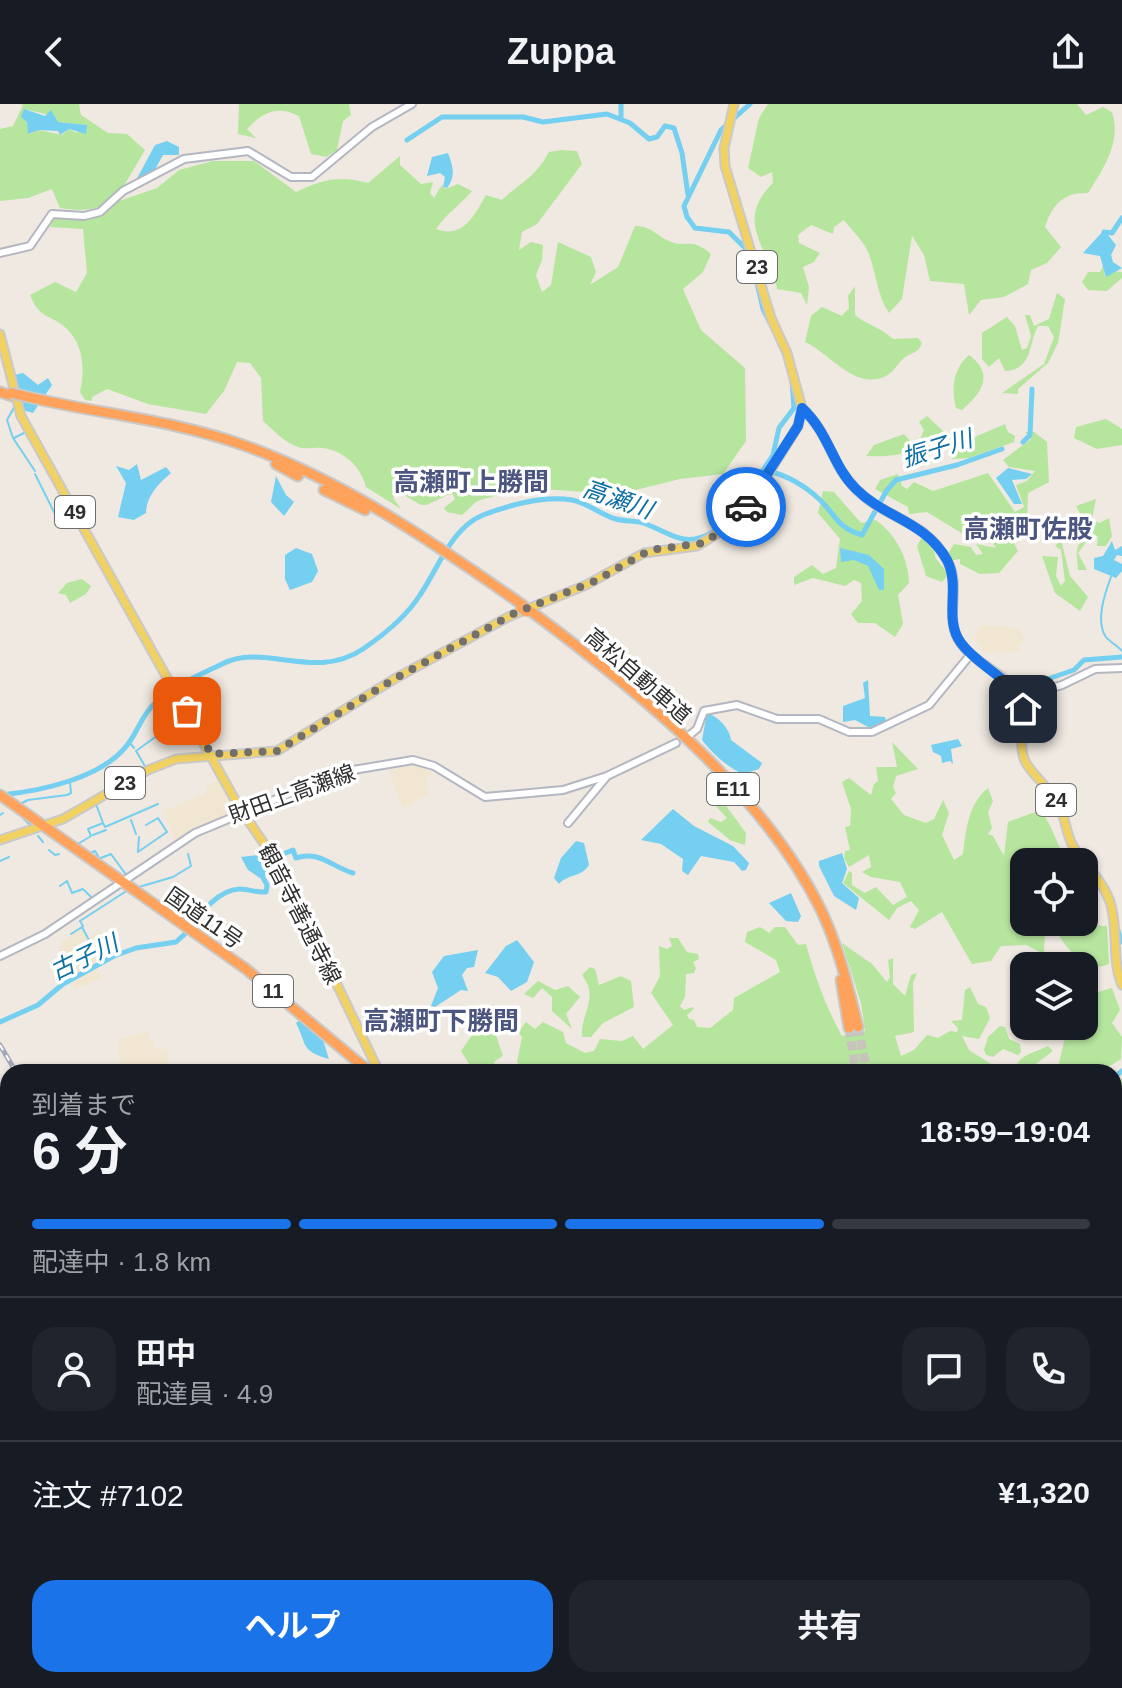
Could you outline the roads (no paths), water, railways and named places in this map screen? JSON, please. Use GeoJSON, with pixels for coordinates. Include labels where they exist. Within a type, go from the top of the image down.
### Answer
{"type":"FeatureCollection","features":[{"type":"Feature","properties":{"kind":"highway","name":"高松自動車道"},"geometry":{"type":"LineString","coordinates":[[0,390],[45,403],[177,429],[261,457],[326,485],[438,550]]}},
{"type":"Feature","properties":{"kind":"highway","name":"高松自動車道"},"geometry":{"type":"LineString","coordinates":[[45,403],[154,420],[231,441],[328,482],[380,512],[525,609],[667,723],[724,779],[768,829],[821,911],[840,957],[854,1028]]}},
{"type":"Feature","properties":{"kind":"highway"},"geometry":{"type":"LineString","coordinates":[[231,441],[326,475]]}},
{"type":"Feature","properties":{"kind":"highway"},"geometry":{"type":"LineString","coordinates":[[261,457],[298,476]]}},
{"type":"Feature","properties":{"kind":"highway"},"geometry":{"type":"LineString","coordinates":[[350,489],[380,512]]}},
{"type":"Feature","properties":{"kind":"highway"},"geometry":{"type":"LineString","coordinates":[[324,490],[393,524]]}},
{"type":"Feature","properties":{"kind":"highway","name":"国道11号"},"geometry":{"type":"LineString","coordinates":[[0,795],[267,985],[361,1064]]}},
{"type":"Feature","properties":{"kind":"main road"},"geometry":{"type":"LineString","coordinates":[[0,253],[30,246],[52,214],[84,216],[100,212],[123,191],[180,159],[248,151],[291,177],[312,177],[372,127],[412,104]]}},
{"type":"Feature","properties":{"kind":"main road","name":"23"},"geometry":{"type":"LineString","coordinates":[[0,840],[44,827],[155,767],[176,759],[211,754],[274,753],[396,678],[515,613],[595,581],[650,550],[690,547],[709,540],[748,504],[798,426],[802,408],[725,166],[734,104]]}},
{"type":"Feature","properties":{"kind":"main road","name":"観音寺善通寺線"},"geometry":{"type":"LineString","coordinates":[[0,334],[21,416],[242,812],[276,857],[375,1064]]}},
{"type":"Feature","properties":{"kind":"main road"},"geometry":{"type":"LineString","coordinates":[[802,408],[821,428],[845,476],[857,490],[925,531],[940,549],[953,578],[955,632],[971,654],[1008,683],[1020,697],[1068,683],[1095,669],[1122,668]]}},
{"type":"Feature","properties":{"kind":"main road"},"geometry":{"type":"LineString","coordinates":[[686,738],[697,729],[704,711],[731,705],[744,706],[777,719],[819,719],[849,732],[872,732],[929,705],[971,654]]}},
{"type":"Feature","properties":{"kind":"main road","name":"24"},"geometry":{"type":"LineString","coordinates":[[1020,697],[1024,717],[1022,748],[1027,765],[1060,806],[1071,843],[1110,901],[1117,972],[1122,985]]}},
{"type":"Feature","properties":{"kind":"main road","name":"財田上高瀬線"},"geometry":{"type":"LineString","coordinates":[[0,956],[45,934],[187,837],[341,772],[411,760],[434,766],[483,797],[563,790],[607,776],[676,743]]}},
{"type":"Feature","properties":{"kind":"main road","name":"財田上高瀬線"},"geometry":{"type":"LineString","coordinates":[[568,823],[607,776]]}},
{"type":"Feature","properties":{"kind":"water"},"geometry":{"type":"Polygon","coordinates":[[[24,109],[45,116],[51,110],[58,122],[87,125],[86,134],[69,129],[60,135],[58,131],[39,130],[28,134],[27,122],[21,117],[24,109]]]}},
{"type":"Feature","properties":{"kind":"water"},"geometry":{"type":"Polygon","coordinates":[[[167,141],[179,147],[179,155],[163,155],[153,173],[135,182],[155,145],[167,141]]]}},
{"type":"Feature","properties":{"kind":"water"},"geometry":{"type":"Polygon","coordinates":[[[448,153],[453,171],[447,188],[443,187],[445,177],[440,173],[427,176],[432,157],[448,153]]]}},
{"type":"Feature","properties":{"kind":"water"},"geometry":{"type":"Polygon","coordinates":[[[1104,230],[1116,245],[1111,255],[1113,262],[1122,268],[1106,277],[1100,256],[1083,253],[1104,230]]]}},
{"type":"Feature","properties":{"kind":"water"},"geometry":{"type":"Polygon","coordinates":[[[23,373],[38,385],[48,378],[52,385],[33,413],[23,410],[14,375],[23,373]]]}},
{"type":"Feature","properties":{"kind":"water"},"geometry":{"type":"Polygon","coordinates":[[[137,464],[141,480],[166,467],[171,473],[154,491],[146,513],[134,520],[118,517],[126,483],[116,466],[129,470],[137,464]]]}},
{"type":"Feature","properties":{"kind":"water"},"geometry":{"type":"Polygon","coordinates":[[[1008,468],[1032,474],[1026,479],[1012,480],[1022,504],[1014,504],[996,478],[1008,468]]]}},
{"type":"Feature","properties":{"kind":"water"},"geometry":{"type":"Polygon","coordinates":[[[276,476],[286,495],[294,502],[284,516],[271,502],[276,476]]]}},
{"type":"Feature","properties":{"kind":"water"},"geometry":{"type":"Polygon","coordinates":[[[1112,541],[1115,550],[1122,546],[1122,556],[1117,555],[1114,560],[1122,564],[1122,571],[1116,578],[1094,569],[1094,558],[1103,556],[1112,541]]]}},
{"type":"Feature","properties":{"kind":"water"},"geometry":{"type":"Polygon","coordinates":[[[296,548],[312,554],[318,571],[312,582],[290,590],[285,579],[285,555],[296,548]]]}},
{"type":"Feature","properties":{"kind":"water"},"geometry":{"type":"Polygon","coordinates":[[[840,548],[869,555],[884,569],[884,590],[879,590],[868,566],[854,560],[841,562],[840,548]]]}},
{"type":"Feature","properties":{"kind":"water"},"geometry":{"type":"Polygon","coordinates":[[[868,680],[870,716],[885,717],[886,721],[872,729],[855,720],[843,722],[843,706],[865,698],[863,683],[868,680]]]}},
{"type":"Feature","properties":{"kind":"water"},"geometry":{"type":"Polygon","coordinates":[[[707,713],[723,724],[731,740],[762,763],[759,769],[743,774],[711,750],[702,740],[707,713]]]}},
{"type":"Feature","properties":{"kind":"water"},"geometry":{"type":"Polygon","coordinates":[[[958,739],[962,746],[951,749],[953,764],[950,761],[942,763],[941,756],[933,752],[931,745],[958,739]]]}},
{"type":"Feature","properties":{"kind":"water"},"geometry":{"type":"Polygon","coordinates":[[[673,809],[694,826],[733,846],[749,863],[746,870],[742,871],[734,862],[701,856],[688,875],[682,871],[683,859],[661,844],[641,840],[673,809]]]}},
{"type":"Feature","properties":{"kind":"water"},"geometry":{"type":"Polygon","coordinates":[[[576,841],[584,843],[589,865],[583,872],[559,884],[554,878],[561,858],[576,841]]]}},
{"type":"Feature","properties":{"kind":"water"},"geometry":{"type":"Polygon","coordinates":[[[842,853],[847,869],[842,883],[859,898],[856,910],[834,896],[819,866],[819,861],[842,853]]]}},
{"type":"Feature","properties":{"kind":"water"},"geometry":{"type":"Polygon","coordinates":[[[265,854],[271,857],[265,876],[260,878],[248,870],[241,857],[265,854]]]}},
{"type":"Feature","properties":{"kind":"water"},"geometry":{"type":"Polygon","coordinates":[[[791,893],[801,916],[798,922],[786,921],[769,903],[791,893]]]}},
{"type":"Feature","properties":{"kind":"water"},"geometry":{"type":"Polygon","coordinates":[[[517,940],[534,962],[527,982],[511,991],[498,977],[485,973],[506,946],[517,940]]]}},
{"type":"Feature","properties":{"kind":"water"},"geometry":{"type":"Polygon","coordinates":[[[478,950],[474,967],[467,968],[462,975],[468,991],[461,990],[435,1007],[431,1006],[438,988],[432,972],[444,956],[478,950]]]}},
{"type":"Feature","properties":{"kind":"water"},"geometry":{"type":"Polygon","coordinates":[[[301,1019],[322,1037],[329,1059],[313,1053],[306,1046],[296,1023],[301,1019]]]}},
{"type":"Feature","properties":{"kind":"waterway"},"geometry":{"type":"LineString","coordinates":[[621,104],[621,117]]}},
{"type":"Feature","properties":{"kind":"waterway","name":"高瀬川"},"geometry":{"type":"LineString","coordinates":[[748,251],[729,232],[695,228],[684,206],[721,130],[750,104]]}},
{"type":"Feature","properties":{"kind":"waterway"},"geometry":{"type":"LineString","coordinates":[[407,140],[442,117],[523,117],[543,122],[607,114],[630,123],[649,139],[657,137],[665,126],[674,128],[682,153],[688,195]]}},
{"type":"Feature","properties":{"kind":"waterway"},"geometry":{"type":"LineString","coordinates":[[1104,232],[1112,233],[1122,218]]}},
{"type":"Feature","properties":{"kind":"waterway","name":"高瀬川"},"geometry":{"type":"LineString","coordinates":[[757,283],[770,323]]}},
{"type":"Feature","properties":{"kind":"waterway","name":"高瀬川"},"geometry":{"type":"LineString","coordinates":[[736,512],[773,455],[779,428],[794,408],[792,380]]}},
{"type":"Feature","properties":{"kind":"waterway","name":"振子川"},"geometry":{"type":"LineString","coordinates":[[1023,442],[1030,435],[1032,389]]}},
{"type":"Feature","properties":{"kind":"waterway"},"geometry":{"type":"LineString","coordinates":[[15,406],[7,420],[13,438],[35,471]]}},
{"type":"Feature","properties":{"kind":"waterway"},"geometry":{"type":"LineString","coordinates":[[14,438],[24,433]]}},
{"type":"Feature","properties":{"kind":"waterway","name":"振子川"},"geometry":{"type":"LineString","coordinates":[[769,471],[802,485],[842,525],[862,535],[896,480],[957,465],[1002,449]]}},
{"type":"Feature","properties":{"kind":"waterway"},"geometry":{"type":"LineString","coordinates":[[35,474],[57,518]]}},
{"type":"Feature","properties":{"kind":"waterway","name":"高瀬川"},"geometry":{"type":"LineString","coordinates":[[1,795],[70,781],[103,766],[128,744],[154,704],[186,681],[222,664],[238,658],[255,657],[326,662],[345,658],[363,649],[408,611],[454,539],[462,529],[483,515],[527,502],[561,499],[578,502],[620,520],[643,523],[684,539],[701,537],[724,525]]}},
{"type":"Feature","properties":{"kind":"waterway"},"geometry":{"type":"LineString","coordinates":[[1111,577],[1102,607],[1101,623],[1106,637],[1122,651]]}},
{"type":"Feature","properties":{"kind":"waterway"},"geometry":{"type":"LineString","coordinates":[[1030,685],[1074,670],[1084,660],[1122,657]]}},
{"type":"Feature","properties":{"kind":"waterway"},"geometry":{"type":"LineString","coordinates":[[171,718],[166,720],[167,710],[183,711]]}},
{"type":"Feature","properties":{"kind":"waterway"},"geometry":{"type":"LineString","coordinates":[[146,768],[136,751],[165,730],[166,722]]}},
{"type":"Feature","properties":{"kind":"waterway","name":"高瀬川"},"geometry":{"type":"LineString","coordinates":[[129,742],[134,748]]}},
{"type":"Feature","properties":{"kind":"waterway"},"geometry":{"type":"LineString","coordinates":[[18,805],[28,800],[67,795],[71,793],[70,782]]}},
{"type":"Feature","properties":{"kind":"waterway"},"geometry":{"type":"LineString","coordinates":[[78,844],[91,836],[88,829],[103,823],[96,804]]}},
{"type":"Feature","properties":{"kind":"waterway"},"geometry":{"type":"LineString","coordinates":[[103,823],[105,827],[158,804]]}},
{"type":"Feature","properties":{"kind":"waterway"},"geometry":{"type":"LineString","coordinates":[[23,818],[29,824]]}},
{"type":"Feature","properties":{"kind":"waterway"},"geometry":{"type":"LineString","coordinates":[[139,837],[138,852],[167,832],[158,818],[146,825]]}},
{"type":"Feature","properties":{"kind":"waterway"},"geometry":{"type":"LineString","coordinates":[[131,820],[136,834]]}},
{"type":"Feature","properties":{"kind":"waterway"},"geometry":{"type":"LineString","coordinates":[[93,835],[106,830]]}},
{"type":"Feature","properties":{"kind":"waterway"},"geometry":{"type":"LineString","coordinates":[[38,836],[43,842]]}},
{"type":"Feature","properties":{"kind":"waterway"},"geometry":{"type":"LineString","coordinates":[[49,850],[55,855],[59,854]]}},
{"type":"Feature","properties":{"kind":"waterway","name":"古子川"},"geometry":{"type":"LineString","coordinates":[[264,862],[293,850],[296,858],[312,856],[353,873]]}},
{"type":"Feature","properties":{"kind":"waterway"},"geometry":{"type":"LineString","coordinates":[[88,854],[95,851],[102,863]]}},
{"type":"Feature","properties":{"kind":"waterway"},"geometry":{"type":"LineString","coordinates":[[101,858],[111,854],[127,876]]}},
{"type":"Feature","properties":{"kind":"waterway"},"geometry":{"type":"LineString","coordinates":[[139,887],[173,877],[191,866],[188,854]]}},
{"type":"Feature","properties":{"kind":"waterway"},"geometry":{"type":"LineString","coordinates":[[0,861],[9,857]]}},
{"type":"Feature","properties":{"kind":"waterway","name":"古子川"},"geometry":{"type":"LineString","coordinates":[[191,929],[205,909],[225,893],[240,889],[266,892],[267,885],[261,874]]}},
{"type":"Feature","properties":{"kind":"waterway"},"geometry":{"type":"LineString","coordinates":[[60,886],[67,881],[72,893],[83,889]]}},
{"type":"Feature","properties":{"kind":"waterway"},"geometry":{"type":"LineString","coordinates":[[84,890],[91,897]]}},
{"type":"Feature","properties":{"kind":"waterway"},"geometry":{"type":"LineString","coordinates":[[83,926],[80,921],[128,890]]}},
{"type":"Feature","properties":{"kind":"waterway"},"geometry":{"type":"LineString","coordinates":[[1116,925],[1122,942]]}},
{"type":"Feature","properties":{"kind":"waterway"},"geometry":{"type":"LineString","coordinates":[[71,934],[82,927],[90,942]]}},
{"type":"Feature","properties":{"kind":"waterway","name":"古子川"},"geometry":{"type":"LineString","coordinates":[[0,1022],[38,1005],[63,984],[114,956],[136,948],[176,942],[187,932]]}},
{"type":"Feature","properties":{"kind":"tunnel"},"geometry":{"type":"LineString","coordinates":[[858,1027],[865,1064]]}},
{"type":"Feature","properties":{"kind":"tunnel"},"geometry":{"type":"LineString","coordinates":[[849,1028],[855,1064]]}},
{"type":"Feature","properties":{"kind":"railway"},"geometry":{"type":"LineString","coordinates":[[0,1045],[11,1064]]}},
{"type":"Feature","properties":{"kind":"district","name":"高瀬町上勝間"},"geometry":{"type":"Point","coordinates":[471,482]}},
{"type":"Feature","properties":{"kind":"district","name":"高瀬町佐股"},"geometry":{"type":"Point","coordinates":[1028,529]}},
{"type":"Feature","properties":{"kind":"district","name":"高瀬町下勝間"},"geometry":{"type":"Point","coordinates":[441,1021]}}]}
